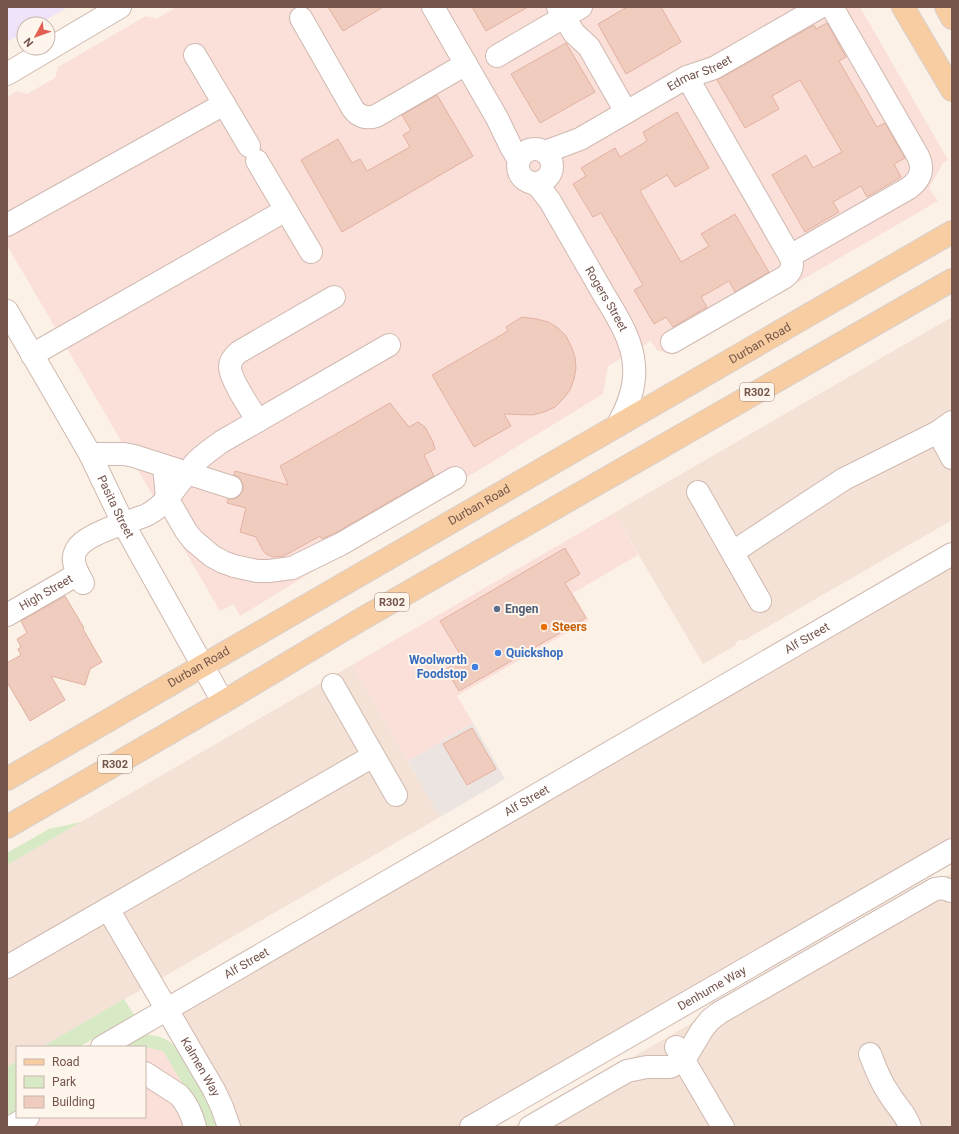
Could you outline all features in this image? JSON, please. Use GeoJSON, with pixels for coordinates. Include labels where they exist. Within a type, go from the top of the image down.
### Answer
{"type":"FeatureCollection","features":[{"type":"Feature","properties":{"kind":"main road"},"geometry":{"type":"LineString","coordinates":[[903,7],[952,90]]}},
{"type":"Feature","properties":{"kind":"main road"},"geometry":{"type":"LineString","coordinates":[[946,7],[952,18]]}},
{"type":"Feature","properties":{"kind":"main road","name":"Durban Road"},"geometry":{"type":"LineString","coordinates":[[7,779],[202,664],[952,232]]}},
{"type":"Feature","properties":{"kind":"main road","name":"R302"},"geometry":{"type":"LineString","coordinates":[[7,827],[407,593],[952,280]]}},
{"type":"Feature","properties":{"kind":"street"},"geometry":{"type":"LineString","coordinates":[[7,74],[120,7]]}},
{"type":"Feature","properties":{"kind":"street"},"geometry":{"type":"LineString","coordinates":[[433,7],[497,118],[536,156],[552,169],[547,179],[541,183],[535,184],[527,182],[520,175],[518,166],[536,156]]}},
{"type":"Feature","properties":{"kind":"street","name":"Edmar Street"},"geometry":{"type":"LineString","coordinates":[[536,156],[580,139],[687,77],[714,68],[820,7]]}},
{"type":"Feature","properties":{"kind":"street"},"geometry":{"type":"LineString","coordinates":[[790,256],[909,188],[918,180],[921,168],[921,162],[918,156],[832,7]]}},
{"type":"Feature","properties":{"kind":"street"},"geometry":{"type":"LineString","coordinates":[[497,56],[568,10],[574,33],[589,47],[626,112]]}},
{"type":"Feature","properties":{"kind":"street"},"geometry":{"type":"LineString","coordinates":[[301,18],[353,109],[358,115],[365,118],[376,116],[466,64]]}},
{"type":"Feature","properties":{"kind":"street"},"geometry":{"type":"LineString","coordinates":[[195,55],[311,252]]}},
{"type":"Feature","properties":{"kind":"street"},"geometry":{"type":"LineString","coordinates":[[672,342],[785,277],[789,274],[793,262],[687,77]]}},
{"type":"Feature","properties":{"kind":"street"},"geometry":{"type":"LineString","coordinates":[[7,225],[224,104]]}},
{"type":"Feature","properties":{"kind":"street","name":"Rogers Street"},"geometry":{"type":"LineString","coordinates":[[535,184],[550,201],[628,337],[632,351],[634,381],[626,412],[617,426]]}},
{"type":"Feature","properties":{"kind":"street"},"geometry":{"type":"LineString","coordinates":[[32,354],[286,210]]}},
{"type":"Feature","properties":{"kind":"street"},"geometry":{"type":"LineString","coordinates":[[258,421],[231,374],[230,364],[232,359],[239,352],[334,298]]}},
{"type":"Feature","properties":{"kind":"street","name":"Pasita Street"},"geometry":{"type":"LineString","coordinates":[[7,311],[90,454],[124,523],[223,702]]}},
{"type":"Feature","properties":{"kind":"street","name":"High Street"},"geometry":{"type":"LineString","coordinates":[[7,615],[81,578],[73,560],[78,547],[83,542],[99,533],[150,513],[167,498],[198,460],[221,442],[389,345]]}},
{"type":"Feature","properties":{"kind":"street"},"geometry":{"type":"LineString","coordinates":[[733,552],[844,479],[945,427],[952,458]]}},
{"type":"Feature","properties":{"kind":"street"},"geometry":{"type":"LineString","coordinates":[[90,454],[124,454],[134,456],[231,487]]}},
{"type":"Feature","properties":{"kind":"street"},"geometry":{"type":"LineString","coordinates":[[164,466],[167,498],[186,531],[193,540],[212,556],[234,566],[246,569],[269,571],[292,568],[341,544],[454,478]]}},
{"type":"Feature","properties":{"kind":"street"},"geometry":{"type":"LineString","coordinates":[[698,492],[760,601]]}},
{"type":"Feature","properties":{"kind":"street","name":"Alf Street"},"geometry":{"type":"LineString","coordinates":[[104,1046],[952,554]]}},
{"type":"Feature","properties":{"kind":"street"},"geometry":{"type":"LineString","coordinates":[[332,685],[396,795]]}},
{"type":"Feature","properties":{"kind":"street"},"geometry":{"type":"LineString","coordinates":[[7,968],[373,756]]}},
{"type":"Feature","properties":{"kind":"street","name":"Denhume Way"},"geometry":{"type":"LineString","coordinates":[[471,1127],[952,850]]}},
{"type":"Feature","properties":{"kind":"street"},"geometry":{"type":"LineString","coordinates":[[530,1127],[627,1070],[647,1067],[670,1067],[679,1053],[710,1020],[719,1013],[935,889],[943,888],[951,891]]}},
{"type":"Feature","properties":{"kind":"street","name":"Kalmen Way"},"geometry":{"type":"LineString","coordinates":[[108,909],[214,1090],[229,1127]]}},
{"type":"Feature","properties":{"kind":"street"},"geometry":{"type":"LineString","coordinates":[[679,1053],[723,1127]]}},
{"type":"Feature","properties":{"kind":"street"},"geometry":{"type":"LineString","coordinates":[[870,1054],[888,1094],[902,1110],[910,1127]]}},
{"type":"Feature","properties":{"kind":"street"},"geometry":{"type":"LineString","coordinates":[[146,1074],[183,1100],[190,1110],[195,1127]]}},
{"type":"Feature","properties":{"kind":"street"},"geometry":{"type":"LineString","coordinates":[[11,1127],[26,1118]]}},
{"type":"Feature","properties":{"kind":"shaded area"},"geometry":{"type":"Polygon","coordinates":[[[7,7],[68,7],[53,16],[16,16],[16,37],[7,42],[7,7]]]}},
{"type":"Feature","properties":{"kind":"shaded area"},"geometry":{"type":"Polygon","coordinates":[[[176,7],[860,7],[948,160],[943,163],[929,188],[938,201],[672,355],[657,350],[651,341],[608,366],[603,394],[240,616],[234,604],[220,611],[7,245],[7,97],[17,91],[27,94],[55,78],[58,67],[146,16],[157,19],[176,7]]]}},
{"type":"Feature","properties":{"kind":"shaded area"},"geometry":{"type":"Polygon","coordinates":[[[952,317],[952,520],[743,641],[741,639],[735,643],[736,645],[703,664],[614,513],[952,317]]]}},
{"type":"Feature","properties":{"kind":"shaded area"},"geometry":{"type":"Polygon","coordinates":[[[614,513],[638,555],[573,593],[589,620],[457,696],[473,723],[408,761],[352,665],[614,513]]]}},
{"type":"Feature","properties":{"kind":"shaded area"},"geometry":{"type":"Polygon","coordinates":[[[952,556],[952,852],[474,1127],[231,1127],[170,1010],[952,556]]]}},
{"type":"Feature","properties":{"kind":"shaded area"},"geometry":{"type":"Polygon","coordinates":[[[352,665],[440,817],[44,1046],[16,1046],[16,1062],[7,1067],[7,865],[352,665]]]}},
{"type":"Feature","properties":{"kind":"shaded area"},"geometry":{"type":"Polygon","coordinates":[[[473,723],[505,779],[440,817],[408,761],[473,723]]]}},
{"type":"Feature","properties":{"kind":"shaded area"},"geometry":{"type":"Polygon","coordinates":[[[952,873],[952,1127],[512,1127],[952,873]]]}},
{"type":"Feature","properties":{"kind":"shaded area"},"geometry":{"type":"Polygon","coordinates":[[[146,1047],[163,1050],[196,1106],[201,1127],[7,1127],[19,1118],[146,1118],[146,1047]]]}},
{"type":"Feature","properties":{"kind":"green space"},"geometry":{"type":"Polygon","coordinates":[[[81,822],[7,865],[7,853],[49,829],[81,822]]]}},
{"type":"Feature","properties":{"kind":"green space"},"geometry":{"type":"Polygon","coordinates":[[[124,999],[134,1015],[81,1046],[44,1046],[124,999]]]}},
{"type":"Feature","properties":{"kind":"green space"},"geometry":{"type":"Polygon","coordinates":[[[146,1035],[163,1038],[177,1048],[207,1101],[218,1127],[201,1127],[196,1106],[163,1051],[146,1047],[146,1046],[124,1046],[146,1035]]]}},
{"type":"Feature","properties":{"kind":"green space"},"geometry":{"type":"Polygon","coordinates":[[[16,1062],[16,1118],[7,1125],[7,1067],[16,1062]]]}},
{"type":"Feature","properties":{"kind":"building"},"geometry":{"type":"Polygon","coordinates":[[[328,7],[383,7],[343,31],[328,7]]]}},
{"type":"Feature","properties":{"kind":"building"},"geometry":{"type":"Polygon","coordinates":[[[472,7],[528,7],[486,31],[472,7]]]}},
{"type":"Feature","properties":{"kind":"building"},"geometry":{"type":"Polygon","coordinates":[[[627,7],[661,7],[681,42],[626,74],[598,24],[627,7]]]}},
{"type":"Feature","properties":{"kind":"building"},"geometry":{"type":"Polygon","coordinates":[[[827,23],[846,57],[839,61],[877,127],[885,123],[905,158],[894,164],[901,177],[867,197],[861,186],[833,202],[839,212],[805,232],[772,175],[806,155],[813,168],[842,152],[800,80],[772,96],[779,109],[745,128],[717,80],[814,25],[816,29],[827,23]]]}},
{"type":"Feature","properties":{"kind":"building"},"geometry":{"type":"Polygon","coordinates":[[[566,43],[595,92],[540,123],[511,74],[566,43]]]}},
{"type":"Feature","properties":{"kind":"building"},"geometry":{"type":"Polygon","coordinates":[[[437,95],[473,156],[342,232],[301,160],[338,139],[352,163],[360,159],[367,171],[410,147],[403,135],[411,130],[402,115],[437,95]]]}},
{"type":"Feature","properties":{"kind":"building"},"geometry":{"type":"Polygon","coordinates":[[[677,112],[709,168],[675,187],[667,175],[640,191],[681,262],[709,246],[701,234],[735,214],[769,272],[735,292],[729,281],[701,297],[707,307],[673,327],[666,317],[654,324],[634,290],[643,285],[601,213],[593,217],[573,184],[586,176],[581,168],[615,148],[620,157],[647,141],[643,132],[677,112]]]}},
{"type":"Feature","properties":{"kind":"building"},"geometry":{"type":"Polygon","coordinates":[[[522,317],[548,322],[558,328],[566,336],[575,357],[576,368],[570,390],[555,407],[544,412],[533,415],[504,414],[511,426],[474,447],[432,375],[508,331],[506,327],[522,317]]]}},
{"type":"Feature","properties":{"kind":"building"},"geometry":{"type":"Polygon","coordinates":[[[390,403],[409,427],[418,422],[425,427],[435,449],[424,455],[434,476],[335,533],[322,539],[320,536],[284,556],[273,557],[266,554],[256,537],[240,532],[246,508],[227,503],[228,499],[234,499],[239,496],[243,490],[243,484],[240,478],[234,475],[235,471],[288,485],[280,466],[390,403]]]}},
{"type":"Feature","properties":{"kind":"building"},"geometry":{"type":"Polygon","coordinates":[[[565,548],[580,574],[565,583],[586,618],[459,691],[446,669],[463,659],[440,621],[565,548]]]}},
{"type":"Feature","properties":{"kind":"building"},"geometry":{"type":"Polygon","coordinates":[[[65,596],[102,662],[90,669],[85,685],[51,676],[65,700],[30,721],[7,682],[7,663],[21,655],[18,649],[21,647],[17,639],[27,633],[21,621],[65,596]]]}},
{"type":"Feature","properties":{"kind":"building"},"geometry":{"type":"Polygon","coordinates":[[[472,728],[496,769],[467,785],[443,744],[472,728]]]}},
{"type":"Feature","properties":{"kind":"place","name":"Engen"},"geometry":{"type":"Point","coordinates":[497,609]}},
{"type":"Feature","properties":{"kind":"place","name":"Steers"},"geometry":{"type":"Point","coordinates":[544,627]}},
{"type":"Feature","properties":{"kind":"place","name":"Quickshop"},"geometry":{"type":"Point","coordinates":[498,653]}},
{"type":"Feature","properties":{"kind":"place","name":"Woolworth Foodstop"},"geometry":{"type":"Point","coordinates":[475,667]}}]}
